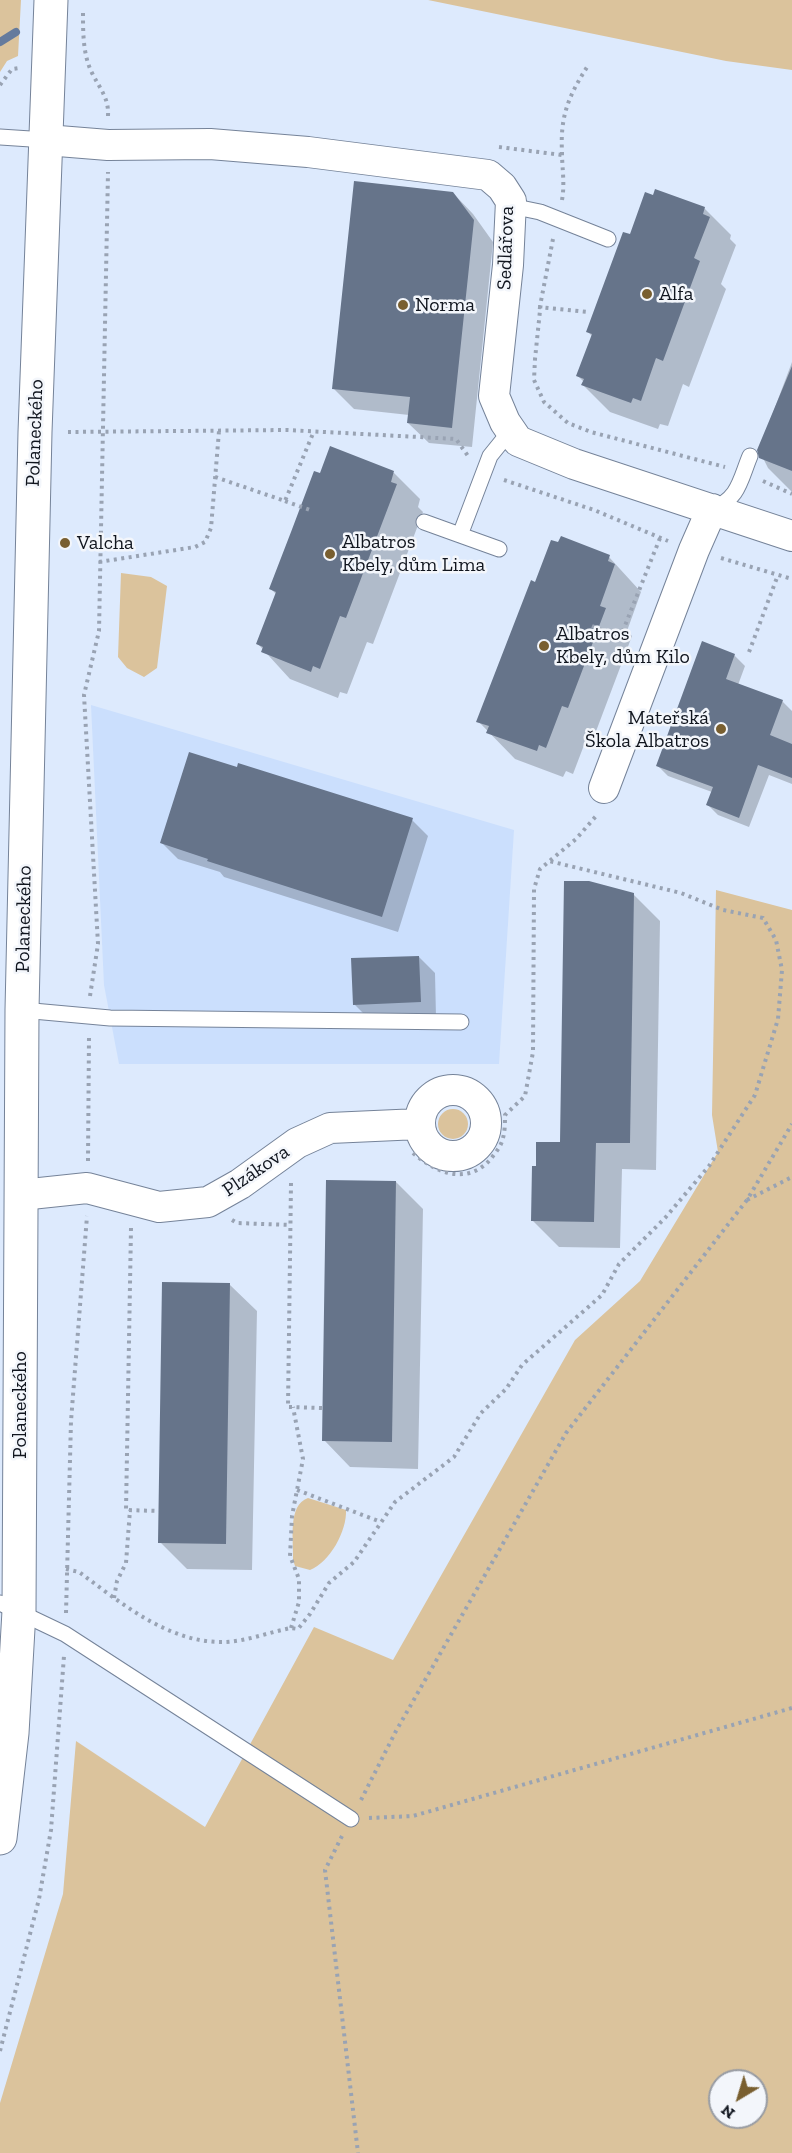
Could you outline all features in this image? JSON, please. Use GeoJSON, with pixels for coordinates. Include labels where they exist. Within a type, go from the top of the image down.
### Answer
{"type":"FeatureCollection","features":[{"type":"Feature","properties":{"kind":"street","name":"Polaneckého"},"geometry":{"type":"LineString","coordinates":[[0,1838],[12,1733],[9,1607],[21,1195],[22,1010],[34,432],[51,0]]}},
{"type":"Feature","properties":{"kind":"street","name":"Sedlářova"},"geometry":{"type":"LineString","coordinates":[[46,140],[108,145],[210,144],[308,152],[488,175],[502,187],[511,201],[494,396],[518,441],[574,464],[792,536]]}},
{"type":"Feature","properties":{"kind":"street"},"geometry":{"type":"LineString","coordinates":[[604,788],[694,550],[712,509]]}},
{"type":"Feature","properties":{"kind":"street","name":"Plzákova"},"geometry":{"type":"LineString","coordinates":[[21,1195],[87,1188],[159,1207],[208,1202],[240,1184],[297,1143],[330,1128],[414,1137]]}},
{"type":"Feature","properties":{"kind":"lane"},"geometry":{"type":"LineString","coordinates":[[0,137],[46,140]]}},
{"type":"Feature","properties":{"kind":"lane"},"geometry":{"type":"LineString","coordinates":[[511,206],[540,212],[608,239]]}},
{"type":"Feature","properties":{"kind":"lane"},"geometry":{"type":"LineString","coordinates":[[460,535],[490,456],[511,430]]}},
{"type":"Feature","properties":{"kind":"lane"},"geometry":{"type":"LineString","coordinates":[[712,509],[725,504],[734,496],[750,456]]}},
{"type":"Feature","properties":{"kind":"lane"},"geometry":{"type":"LineString","coordinates":[[424,522],[499,549]]}},
{"type":"Feature","properties":{"kind":"lane"},"geometry":{"type":"LineString","coordinates":[[22,1010],[89,1016],[461,1022]]}},
{"type":"Feature","properties":{"kind":"lane"},"geometry":{"type":"LineString","coordinates":[[9,1607],[65,1634],[351,1819]]}},
{"type":"Feature","properties":{"kind":"path"},"geometry":{"type":"LineString","coordinates":[[0,2051],[36,1911],[51,1830],[65,1634],[71,1421],[87,1188],[91,974],[98,944],[84,695],[99,631],[109,104],[85,52],[83,12]]}},
{"type":"Feature","properties":{"kind":"path"},"geometry":{"type":"LineString","coordinates":[[589,64],[570,93],[561,126],[565,184],[540,308],[534,381],[544,402],[568,423],[591,432],[743,473],[792,494]]}},
{"type":"Feature","properties":{"kind":"path"},"geometry":{"type":"LineString","coordinates":[[82,68],[90,66]]}},
{"type":"Feature","properties":{"kind":"path"},"geometry":{"type":"LineString","coordinates":[[0,86],[12,69],[23,67]]}},
{"type":"Feature","properties":{"kind":"path"},"geometry":{"type":"LineString","coordinates":[[504,302],[588,312]]}},
{"type":"Feature","properties":{"kind":"path"},"geometry":{"type":"LineString","coordinates":[[99,562],[195,547],[206,542],[211,528],[219,430]]}},
{"type":"Feature","properties":{"kind":"path"},"geometry":{"type":"LineString","coordinates":[[68,432],[314,431],[456,439],[474,464],[484,471],[535,492],[594,510],[694,550],[792,579]]}},
{"type":"Feature","properties":{"kind":"path"},"geometry":{"type":"LineString","coordinates":[[285,501],[314,431]]}},
{"type":"Feature","properties":{"kind":"path"},"geometry":{"type":"LineString","coordinates":[[215,477],[313,511]]}},
{"type":"Feature","properties":{"kind":"path"},"geometry":{"type":"LineString","coordinates":[[592,626],[620,638],[660,538]]}},
{"type":"Feature","properties":{"kind":"path"},"geometry":{"type":"LineString","coordinates":[[749,652],[778,574]]}},
{"type":"Feature","properties":{"kind":"path"},"geometry":{"type":"LineString","coordinates":[[414,1137],[427,1166],[446,1174],[461,1175],[481,1168],[496,1154],[503,1139],[506,1115],[525,1096],[532,1052],[534,889],[540,869],[597,818],[604,788]]}},
{"type":"Feature","properties":{"kind":"path"},"geometry":{"type":"LineString","coordinates":[[66,1569],[79,1572],[114,1598],[158,1625],[199,1641],[224,1642],[291,1628],[298,1629],[329,1582],[354,1562],[395,1502],[454,1457],[481,1413],[506,1389],[522,1365],[602,1295],[620,1264],[665,1218],[709,1166],[755,1095],[778,1019],[782,970],[776,940],[763,918],[723,910],[681,893],[549,861]]}},
{"type":"Feature","properties":{"kind":"path"},"geometry":{"type":"LineString","coordinates":[[358,2153],[325,1870],[396,1731],[566,1433],[747,1200],[792,1124]]}},
{"type":"Feature","properties":{"kind":"path"},"geometry":{"type":"LineString","coordinates":[[747,1200],[792,1177]]}},
{"type":"Feature","properties":{"kind":"path"},"geometry":{"type":"LineString","coordinates":[[291,1179],[288,1407],[323,1408]]}},
{"type":"Feature","properties":{"kind":"path"},"geometry":{"type":"LineString","coordinates":[[233,1214],[225,1216],[237,1223],[290,1225]]}},
{"type":"Feature","properties":{"kind":"path"},"geometry":{"type":"LineString","coordinates":[[131,1227],[126,1510],[159,1511]]}},
{"type":"Feature","properties":{"kind":"path"},"geometry":{"type":"LineString","coordinates":[[291,1628],[299,1602],[299,1579],[290,1556],[297,1490],[303,1459],[293,1407]]}},
{"type":"Feature","properties":{"kind":"path"},"geometry":{"type":"LineString","coordinates":[[297,1490],[381,1522]]}},
{"type":"Feature","properties":{"kind":"path"},"geometry":{"type":"LineString","coordinates":[[114,1598],[117,1581],[126,1563],[130,1510]]}},
{"type":"Feature","properties":{"kind":"path"},"geometry":{"type":"LineString","coordinates":[[351,1819],[413,1816],[792,1708]]}},
{"type":"Feature","properties":{"kind":"shaded area"},"geometry":{"type":"Polygon","coordinates":[[[0,0],[21,0],[18,56],[7,61],[0,72],[0,0]]]}},
{"type":"Feature","properties":{"kind":"shaded area"},"geometry":{"type":"Polygon","coordinates":[[[428,0],[792,0],[792,70],[726,61],[428,0]]]}},
{"type":"Feature","properties":{"kind":"shaded area"},"geometry":{"type":"Polygon","coordinates":[[[121,573],[151,577],[167,586],[157,668],[144,677],[127,668],[118,657],[121,573]]]}},
{"type":"Feature","properties":{"kind":"shaded area"},"geometry":{"type":"Polygon","coordinates":[[[91,705],[514,830],[499,1064],[119,1064],[104,985],[91,705]]]}},
{"type":"Feature","properties":{"kind":"shaded area"},"geometry":{"type":"Polygon","coordinates":[[[716,890],[792,910],[792,2153],[0,2153],[0,2103],[63,1894],[76,1741],[205,1827],[314,1627],[393,1660],[575,1340],[640,1281],[718,1152],[712,1115],[716,890]]]}},
{"type":"Feature","properties":{"kind":"shaded area"},"geometry":{"type":"Polygon","coordinates":[[[453,1109],[459,1110],[467,1118],[467,1130],[459,1138],[453,1139],[447,1138],[439,1130],[438,1124],[439,1118],[447,1110],[453,1109]]]}},
{"type":"Feature","properties":{"kind":"shaded area"},"geometry":{"type":"Polygon","coordinates":[[[308,1498],[346,1510],[344,1527],[336,1545],[324,1560],[310,1570],[295,1566],[293,1560],[294,1516],[301,1502],[308,1498]]]}},
{"type":"Feature","properties":{"kind":"building","name":"Norma"},"geometry":{"type":"Polygon","coordinates":[[[354,181],[453,192],[474,220],[452,428],[407,423],[410,397],[332,389],[354,181]]]}},
{"type":"Feature","properties":{"kind":"building","name":"Alfa"},"geometry":{"type":"Polygon","coordinates":[[[655,189],[705,207],[703,214],[710,217],[694,258],[700,261],[663,361],[656,358],[641,401],[633,398],[631,403],[581,385],[584,379],[576,376],[592,334],[586,332],[623,232],[630,234],[645,192],[653,195],[655,189]]]}},
{"type":"Feature","properties":{"kind":"building"},"geometry":{"type":"Polygon","coordinates":[[[792,366],[792,471],[759,458],[757,450],[792,366]]]}},
{"type":"Feature","properties":{"kind":"building","name":"Albatros Kbely, dům Lima"},"geometry":{"type":"Polygon","coordinates":[[[330,446],[394,471],[391,482],[397,484],[346,618],[340,616],[320,669],[313,666],[311,672],[261,652],[263,647],[256,644],[276,592],[269,589],[314,471],[320,473],[330,446]]]}},
{"type":"Feature","properties":{"kind":"building","name":"Albatros Kbely, dům Kilo"},"geometry":{"type":"Polygon","coordinates":[[[561,536],[610,555],[608,561],[615,564],[600,606],[606,608],[568,708],[562,706],[546,748],[539,745],[537,751],[486,733],[489,726],[476,722],[531,580],[535,582],[551,540],[558,542],[561,536]]]}},
{"type":"Feature","properties":{"kind":"building","name":"Mateřská Škola Albatros"},"geometry":{"type":"Polygon","coordinates":[[[702,641],[735,654],[726,679],[783,700],[770,735],[792,744],[792,778],[758,765],[739,818],[706,805],[713,787],[656,766],[702,641]]]}},
{"type":"Feature","properties":{"kind":"building"},"geometry":{"type":"Polygon","coordinates":[[[189,752],[237,767],[238,763],[413,818],[382,917],[207,861],[208,859],[160,843],[189,752]]]}},
{"type":"Feature","properties":{"kind":"building"},"geometry":{"type":"Polygon","coordinates":[[[564,881],[589,881],[634,893],[630,1143],[596,1143],[594,1222],[531,1221],[532,1166],[536,1166],[536,1142],[560,1142],[564,881]]]}},
{"type":"Feature","properties":{"kind":"building"},"geometry":{"type":"Polygon","coordinates":[[[419,956],[421,1002],[353,1005],[351,958],[419,956]]]}},
{"type":"Feature","properties":{"kind":"building"},"geometry":{"type":"Polygon","coordinates":[[[326,1180],[396,1181],[392,1442],[322,1441],[326,1180]]]}},
{"type":"Feature","properties":{"kind":"building"},"geometry":{"type":"Polygon","coordinates":[[[162,1282],[230,1283],[226,1544],[158,1543],[162,1282]]]}},
{"type":"Feature","properties":{"kind":"waterway"},"geometry":{"type":"LineString","coordinates":[[0,42],[16,32]]}},
{"type":"Feature","properties":{"kind":"place","name":"Alfa"},"geometry":{"type":"Point","coordinates":[647,294]}},
{"type":"Feature","properties":{"kind":"place","name":"Norma"},"geometry":{"type":"Point","coordinates":[403,305]}},
{"type":"Feature","properties":{"kind":"place","name":"Valcha"},"geometry":{"type":"Point","coordinates":[65,543]}},
{"type":"Feature","properties":{"kind":"place","name":"Albatros Kbely, dům Lima"},"geometry":{"type":"Point","coordinates":[330,554]}},
{"type":"Feature","properties":{"kind":"place","name":"Albatros Kbely, dům Kilo"},"geometry":{"type":"Point","coordinates":[544,646]}},
{"type":"Feature","properties":{"kind":"place","name":"Mateřská Škola Albatros"},"geometry":{"type":"Point","coordinates":[721,729]}}]}
